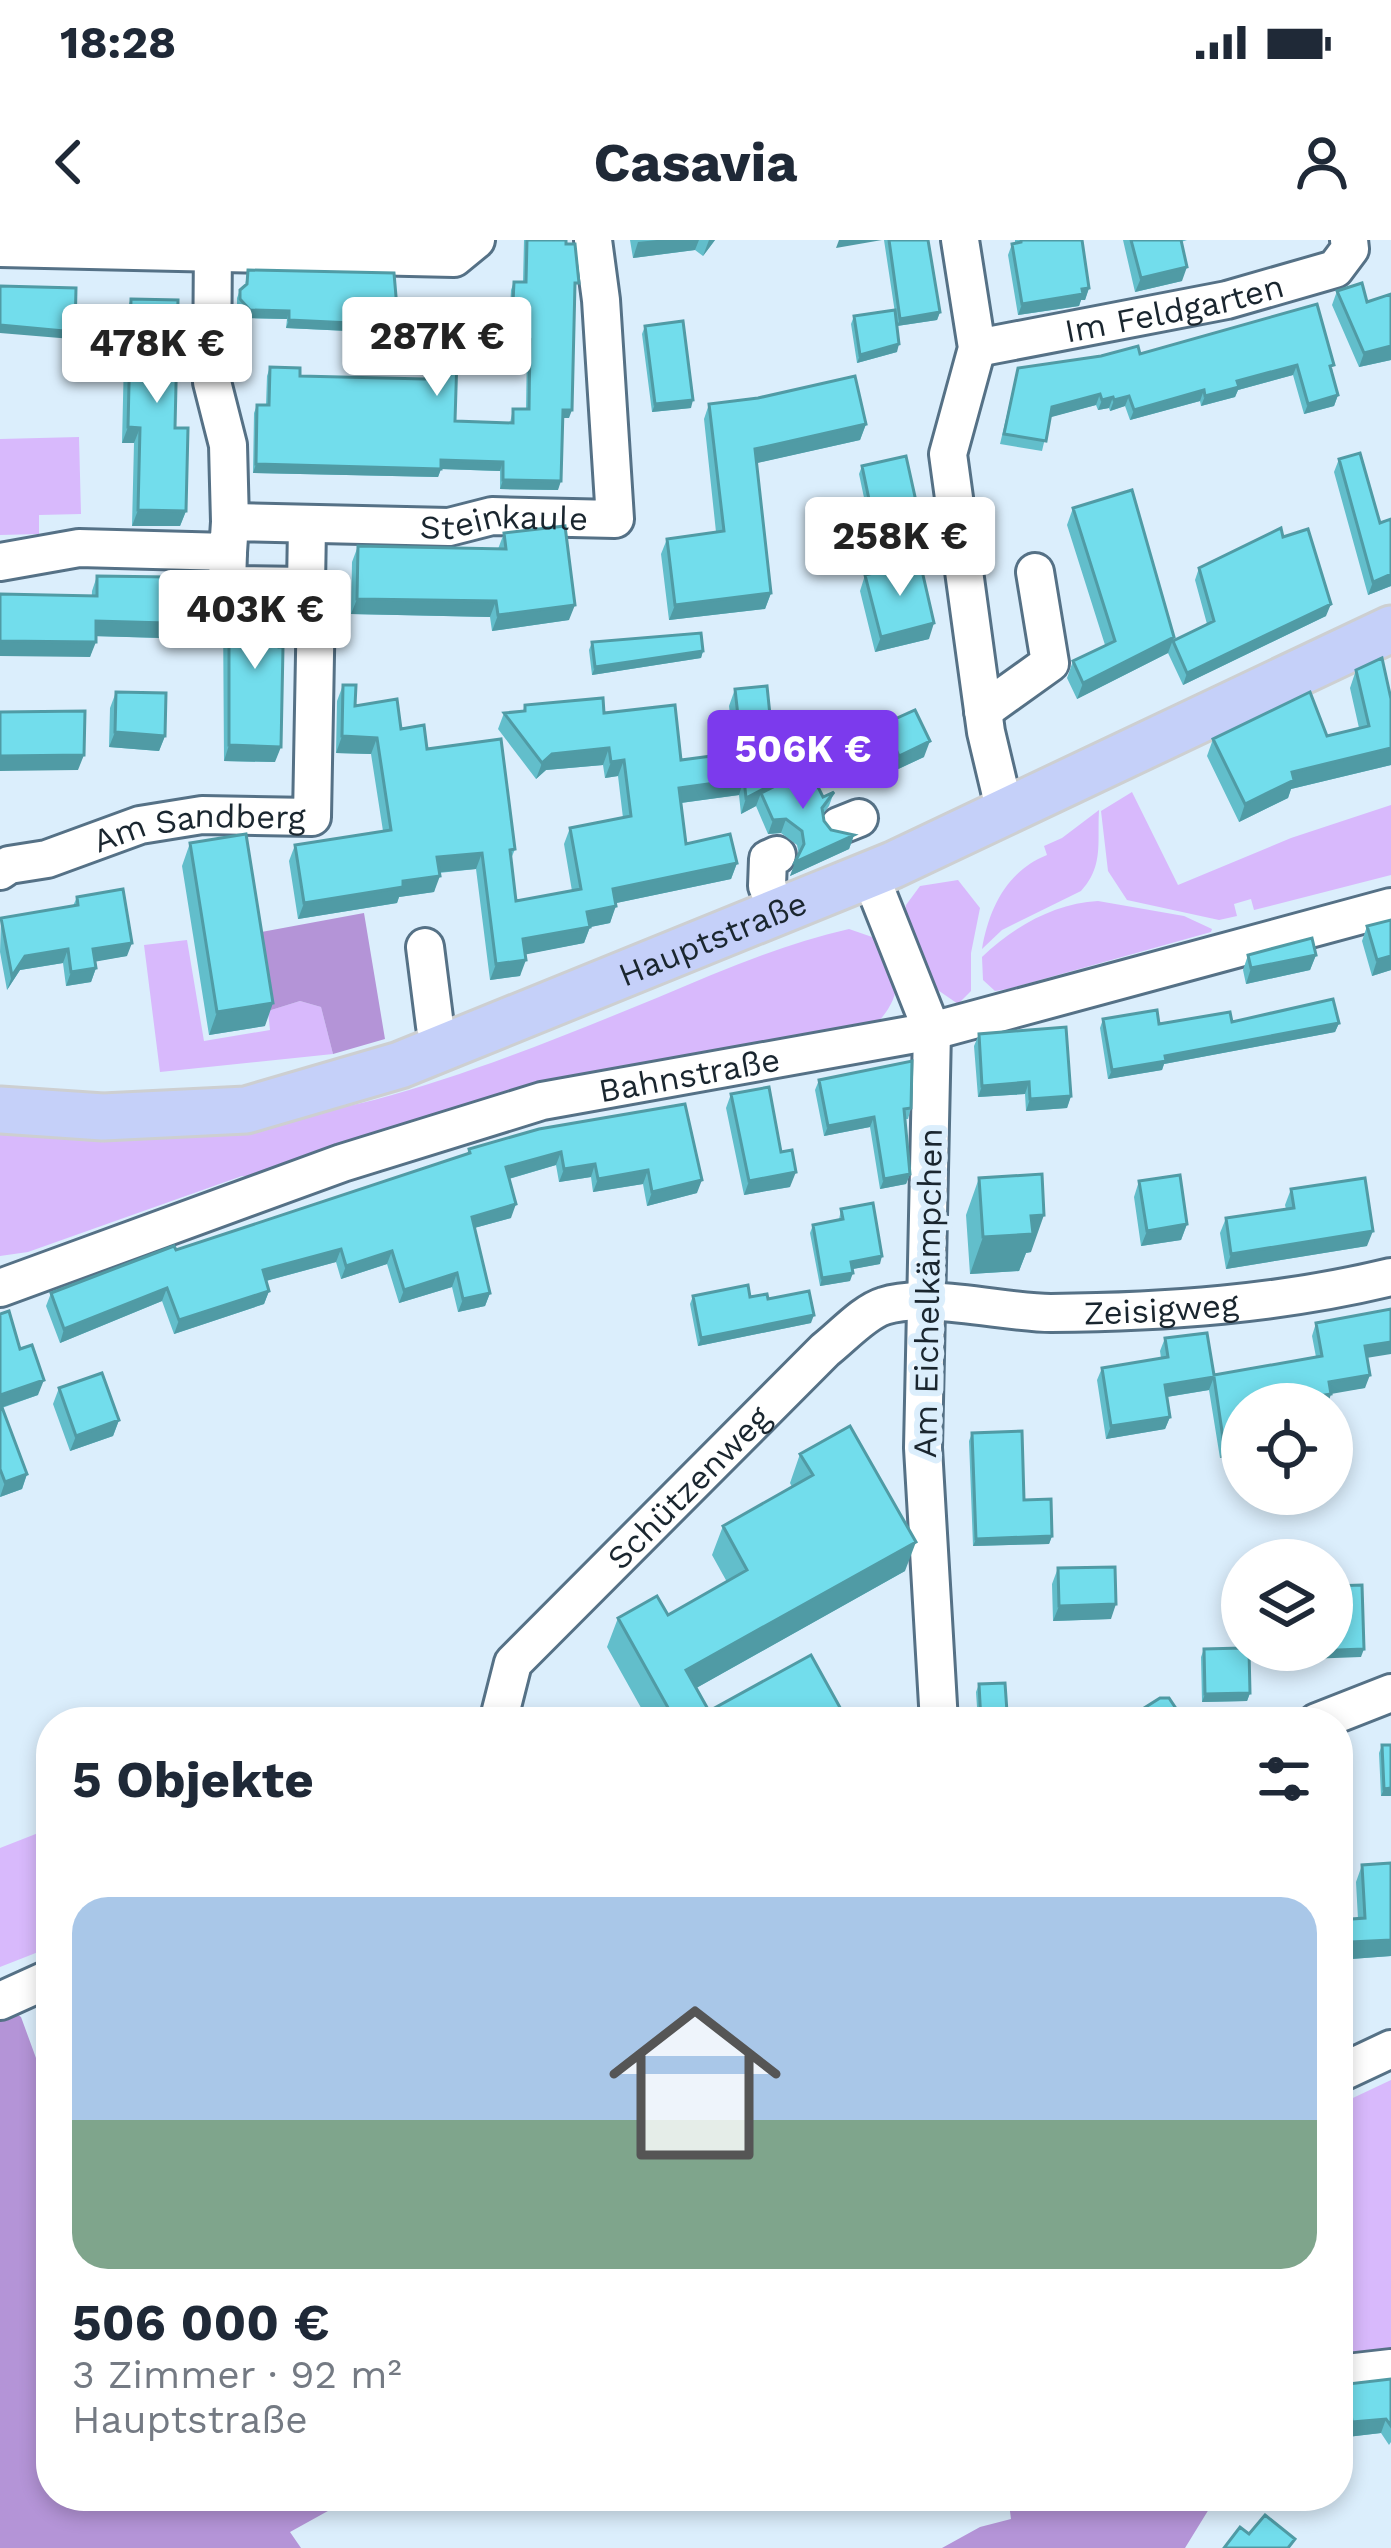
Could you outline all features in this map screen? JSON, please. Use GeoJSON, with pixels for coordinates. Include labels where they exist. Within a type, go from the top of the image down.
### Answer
{"type":"FeatureCollection","features":[{"type":"Feature","properties":{"kind":"main road","name":"Hauptstraße"},"geometry":{"type":"LineString","coordinates":[[0,1110],[103,1117],[246,1110],[444,1048],[869,875],[1391,629]]}},
{"type":"Feature","properties":{"kind":"street"},"geometry":{"type":"LineString","coordinates":[[0,248],[213,245],[454,258],[476,240]]}},
{"type":"Feature","properties":{"kind":"street","name":"Steinkaule"},"geometry":{"type":"LineString","coordinates":[[0,562],[79,548],[307,526],[449,527],[492,516],[616,519],[593,240]]}},
{"type":"Feature","properties":{"kind":"street"},"geometry":{"type":"LineString","coordinates":[[960,240],[972,359],[948,454],[983,711],[1005,812]]}},
{"type":"Feature","properties":{"kind":"street","name":"Im Feldgarten"},"geometry":{"type":"LineString","coordinates":[[972,359],[1335,269],[1350,249],[1349,240]]}},
{"type":"Feature","properties":{"kind":"street"},"geometry":{"type":"LineString","coordinates":[[213,245],[212,382],[229,446],[227,584],[306,586]]}},
{"type":"Feature","properties":{"kind":"street","name":"Am Sandberg"},"geometry":{"type":"LineString","coordinates":[[0,871],[140,825],[202,815],[312,817],[316,601],[306,586],[307,526]]}},
{"type":"Feature","properties":{"kind":"street"},"geometry":{"type":"LineString","coordinates":[[983,711],[1050,663],[1035,572]]}},
{"type":"Feature","properties":{"kind":"street"},"geometry":{"type":"LineString","coordinates":[[777,855],[768,860],[767,886],[778,913]]}},
{"type":"Feature","properties":{"kind":"street","name":"Am Eichelkämpchen"},"geometry":{"type":"LineString","coordinates":[[869,875],[932,1031],[923,1448],[938,1707]]}},
{"type":"Feature","properties":{"kind":"street","name":"Bahnstraße"},"geometry":{"type":"LineString","coordinates":[[1,1289],[342,1163],[542,1101],[932,1031],[1391,907]]}},
{"type":"Feature","properties":{"kind":"street"},"geometry":{"type":"LineString","coordinates":[[425,947],[435,1026],[444,1048]]}},
{"type":"Feature","properties":{"kind":"street","name":"Zeisigweg"},"geometry":{"type":"LineString","coordinates":[[927,1303],[1046,1313],[1184,1309],[1280,1299],[1391,1277]]}},
{"type":"Feature","properties":{"kind":"street","name":"Schützenweg"},"geometry":{"type":"LineString","coordinates":[[502,1707],[513,1663],[825,1350],[884,1306],[927,1303]]}},
{"type":"Feature","properties":{"kind":"street"},"geometry":{"type":"LineString","coordinates":[[1353,1708],[1391,1693]]}},
{"type":"Feature","properties":{"kind":"street"},"geometry":{"type":"LineString","coordinates":[[0,2001],[36,1985]]}},
{"type":"Feature","properties":{"kind":"street"},"geometry":{"type":"LineString","coordinates":[[1353,2067],[1391,2049]]}},
{"type":"Feature","properties":{"kind":"street"},"geometry":{"type":"LineString","coordinates":[[1353,2372],[1391,2368]]}},
{"type":"Feature","properties":{"kind":"shaded area"},"geometry":{"type":"Polygon","coordinates":[[[79,437],[81,514],[39,515],[39,534],[0,535],[0,439],[79,437]]]}},
{"type":"Feature","properties":{"kind":"shaded area"},"geometry":{"type":"Polygon","coordinates":[[[1132,792],[1178,885],[1291,838],[1391,805],[1391,875],[1254,910],[1251,899],[1234,904],[1237,916],[1219,920],[1127,900],[1108,871],[1101,811],[1132,792]]]}},
{"type":"Feature","properties":{"kind":"shaded area"},"geometry":{"type":"Polygon","coordinates":[[[1099,810],[1096,863],[1081,891],[1002,930],[982,949],[989,919],[1011,881],[1047,855],[1044,846],[1099,810]]]}},
{"type":"Feature","properties":{"kind":"shaded area"},"geometry":{"type":"Polygon","coordinates":[[[958,880],[980,908],[971,953],[971,991],[958,1004],[932,986],[904,917],[906,905],[920,886],[958,880]]]}},
{"type":"Feature","properties":{"kind":"shaded area"},"geometry":{"type":"Polygon","coordinates":[[[1098,901],[1184,916],[1212,929],[1008,989],[995,991],[983,980],[982,957],[1007,936],[1051,912],[1098,901]]]}},
{"type":"Feature","properties":{"kind":"shaded area"},"geometry":{"type":"Polygon","coordinates":[[[364,913],[385,1039],[333,1054],[321,1007],[300,1001],[268,1011],[256,933],[364,913]]]}},
{"type":"Feature","properties":{"kind":"shaded area"},"geometry":{"type":"Polygon","coordinates":[[[849,929],[875,938],[894,970],[896,991],[877,1023],[258,1177],[242,1176],[28,1252],[0,1256],[0,1131],[236,1122],[374,1100],[483,1066],[752,959],[849,929]]]}},
{"type":"Feature","properties":{"kind":"shaded area"},"geometry":{"type":"Polygon","coordinates":[[[187,940],[204,1041],[270,1030],[268,1011],[300,1001],[321,1007],[333,1054],[160,1072],[144,945],[187,940]]]}},
{"type":"Feature","properties":{"kind":"shaded area"},"geometry":{"type":"Polygon","coordinates":[[[36,1834],[36,1953],[0,1967],[0,1848],[36,1834]]]}},
{"type":"Feature","properties":{"kind":"shaded area"},"geometry":{"type":"Polygon","coordinates":[[[0,2002],[21,2017],[36,2058],[36,2511],[328,2511],[290,2532],[301,2548],[0,2548],[0,2002]]]}},
{"type":"Feature","properties":{"kind":"shaded area"},"geometry":{"type":"Polygon","coordinates":[[[1391,2080],[1391,2353],[1353,2357],[1353,2098],[1391,2080]]]}},
{"type":"Feature","properties":{"kind":"shaded area"},"geometry":{"type":"Polygon","coordinates":[[[1010,2511],[1208,2511],[1185,2548],[942,2548],[980,2527],[1011,2519],[1010,2511]]]}},
{"type":"Feature","properties":{"kind":"building"},"geometry":{"type":"Polygon","coordinates":[[[527,240],[575,244],[579,283],[575,283],[572,410],[563,410],[561,481],[503,480],[503,462],[441,460],[441,469],[256,464],[257,405],[269,405],[270,367],[300,368],[300,376],[425,379],[431,357],[457,357],[455,421],[513,423],[513,409],[529,409],[530,339],[512,322],[514,282],[526,282],[527,240]]]}},
{"type":"Feature","properties":{"kind":"building"},"geometry":{"type":"Polygon","coordinates":[[[889,240],[928,240],[940,312],[900,319],[889,240]]]}},
{"type":"Feature","properties":{"kind":"building"},"geometry":{"type":"Polygon","coordinates":[[[1082,240],[1089,288],[1082,289],[1083,294],[1022,304],[1012,244],[1082,240]]]}},
{"type":"Feature","properties":{"kind":"building"},"geometry":{"type":"Polygon","coordinates":[[[1131,240],[1181,240],[1187,267],[1141,278],[1131,240]]]}},
{"type":"Feature","properties":{"kind":"building"},"geometry":{"type":"Polygon","coordinates":[[[248,270],[394,273],[397,308],[393,325],[289,320],[289,311],[250,310],[240,299],[248,270]]]}},
{"type":"Feature","properties":{"kind":"building"},"geometry":{"type":"Polygon","coordinates":[[[1362,283],[1367,302],[1391,294],[1391,346],[1364,353],[1337,291],[1362,283]]]}},
{"type":"Feature","properties":{"kind":"building"},"geometry":{"type":"Polygon","coordinates":[[[0,286],[76,288],[75,332],[0,325],[0,286]]]}},
{"type":"Feature","properties":{"kind":"building"},"geometry":{"type":"Polygon","coordinates":[[[131,299],[178,300],[175,428],[188,428],[186,511],[138,510],[140,428],[128,427],[131,299]]]}},
{"type":"Feature","properties":{"kind":"building"},"geometry":{"type":"Polygon","coordinates":[[[1317,304],[1338,395],[1308,404],[1297,365],[1237,381],[1239,387],[1205,396],[1204,390],[1134,410],[1129,396],[1102,400],[1100,394],[1052,407],[1046,441],[1004,434],[1018,368],[1138,346],[1140,354],[1317,304]]]}},
{"type":"Feature","properties":{"kind":"building"},"geometry":{"type":"Polygon","coordinates":[[[895,310],[899,344],[860,355],[854,316],[895,310]]]}},
{"type":"Feature","properties":{"kind":"building"},"geometry":{"type":"Polygon","coordinates":[[[683,321],[693,400],[655,404],[645,326],[683,321]]]}},
{"type":"Feature","properties":{"kind":"building"},"geometry":{"type":"Polygon","coordinates":[[[855,376],[866,424],[755,449],[771,593],[675,605],[667,539],[724,531],[709,404],[855,376]]]}},
{"type":"Feature","properties":{"kind":"building"},"geometry":{"type":"Polygon","coordinates":[[[1360,453],[1380,523],[1391,519],[1391,574],[1373,582],[1339,459],[1360,453]]]}},
{"type":"Feature","properties":{"kind":"building"},"geometry":{"type":"Polygon","coordinates":[[[906,456],[925,542],[891,549],[876,503],[870,504],[862,466],[906,456]]]}},
{"type":"Feature","properties":{"kind":"building"},"geometry":{"type":"Polygon","coordinates":[[[1132,490],[1174,637],[1083,683],[1073,661],[1115,641],[1073,508],[1132,490]]]}},
{"type":"Feature","properties":{"kind":"building"},"geometry":{"type":"Polygon","coordinates":[[[565,526],[575,605],[498,615],[496,601],[357,599],[358,546],[506,549],[504,533],[565,526]]]}},
{"type":"Feature","properties":{"kind":"building"},"geometry":{"type":"Polygon","coordinates":[[[1281,528],[1283,537],[1308,529],[1331,604],[1187,673],[1173,641],[1214,621],[1199,568],[1281,528]]]}},
{"type":"Feature","properties":{"kind":"building"},"geometry":{"type":"Polygon","coordinates":[[[920,562],[934,623],[881,637],[865,575],[920,562]]]}},
{"type":"Feature","properties":{"kind":"building"},"geometry":{"type":"Polygon","coordinates":[[[97,576],[169,577],[167,623],[96,621],[96,642],[0,641],[0,594],[97,596],[97,576]]]}},
{"type":"Feature","properties":{"kind":"building"},"geometry":{"type":"Polygon","coordinates":[[[229,596],[280,597],[281,747],[229,745],[229,596]]]}},
{"type":"Feature","properties":{"kind":"building"},"geometry":{"type":"Polygon","coordinates":[[[701,633],[703,651],[595,667],[592,642],[701,633]]]}},
{"type":"Feature","properties":{"kind":"building"},"geometry":{"type":"Polygon","coordinates":[[[1382,658],[1391,699],[1391,748],[1292,772],[1294,780],[1245,804],[1213,739],[1310,692],[1327,736],[1369,726],[1356,670],[1382,658]]]}},
{"type":"Feature","properties":{"kind":"building"},"geometry":{"type":"Polygon","coordinates":[[[343,685],[356,685],[355,706],[397,699],[401,729],[424,725],[427,749],[501,739],[515,849],[510,850],[516,901],[581,889],[570,828],[631,816],[624,760],[611,762],[609,748],[552,754],[542,763],[504,713],[525,711],[525,705],[603,698],[604,713],[675,705],[681,760],[742,752],[735,689],[767,686],[771,725],[762,726],[769,786],[746,798],[744,779],[679,788],[686,844],[730,834],[737,863],[613,889],[616,906],[587,912],[590,927],[523,939],[526,960],[496,964],[482,853],[437,857],[440,876],[403,881],[403,887],[304,903],[295,845],[391,830],[377,738],[342,736],[343,685]]]}},
{"type":"Feature","properties":{"kind":"building"},"geometry":{"type":"Polygon","coordinates":[[[116,692],[166,693],[165,736],[115,732],[116,692]]]}},
{"type":"Feature","properties":{"kind":"building"},"geometry":{"type":"Polygon","coordinates":[[[915,710],[930,741],[899,756],[884,724],[915,710]]]}},
{"type":"Feature","properties":{"kind":"building"},"geometry":{"type":"Polygon","coordinates":[[[85,711],[84,755],[0,756],[0,712],[85,711]]]}},
{"type":"Feature","properties":{"kind":"building"},"geometry":{"type":"Polygon","coordinates":[[[809,769],[823,797],[834,792],[822,808],[824,821],[831,830],[854,835],[795,862],[804,844],[802,831],[786,819],[773,820],[761,793],[809,769]]]}},
{"type":"Feature","properties":{"kind":"building"},"geometry":{"type":"Polygon","coordinates":[[[246,834],[273,1003],[217,1012],[190,843],[246,834]]]}},
{"type":"Feature","properties":{"kind":"building"},"geometry":{"type":"Polygon","coordinates":[[[123,889],[132,943],[93,949],[96,968],[71,972],[68,949],[25,956],[12,976],[1,918],[78,905],[77,897],[123,889]]]}},
{"type":"Feature","properties":{"kind":"building"},"geometry":{"type":"Polygon","coordinates":[[[1391,920],[1391,956],[1377,960],[1367,926],[1391,920]]]}},
{"type":"Feature","properties":{"kind":"building"},"geometry":{"type":"Polygon","coordinates":[[[1312,938],[1316,955],[1251,968],[1248,955],[1312,938]]]}},
{"type":"Feature","properties":{"kind":"building"},"geometry":{"type":"Polygon","coordinates":[[[1333,999],[1339,1023],[1112,1070],[1103,1019],[1157,1010],[1159,1024],[1230,1012],[1232,1022],[1333,999]]]}},
{"type":"Feature","properties":{"kind":"building"},"geometry":{"type":"Polygon","coordinates":[[[1066,1027],[1071,1096],[1030,1099],[1029,1082],[982,1086],[979,1034],[1066,1027]]]}},
{"type":"Feature","properties":{"kind":"building"},"geometry":{"type":"Polygon","coordinates":[[[912,1061],[911,1108],[904,1109],[910,1174],[884,1179],[874,1117],[828,1126],[819,1080],[912,1061]]]}},
{"type":"Feature","properties":{"kind":"building"},"geometry":{"type":"Polygon","coordinates":[[[769,1087],[781,1152],[792,1150],[796,1172],[749,1181],[731,1094],[769,1087]]]}},
{"type":"Feature","properties":{"kind":"building"},"geometry":{"type":"Polygon","coordinates":[[[685,1104],[702,1180],[652,1192],[648,1170],[598,1179],[595,1164],[564,1169],[561,1152],[506,1167],[516,1204],[472,1217],[490,1293],[463,1299],[457,1273],[404,1290],[392,1251],[346,1266],[341,1249],[263,1270],[269,1291],[179,1320],[167,1288],[64,1329],[51,1293],[174,1246],[176,1250],[470,1153],[469,1149],[539,1129],[685,1104]]]}},
{"type":"Feature","properties":{"kind":"building"},"geometry":{"type":"Polygon","coordinates":[[[1042,1174],[1044,1215],[1031,1216],[1033,1234],[983,1237],[979,1178],[1042,1174]]]}},
{"type":"Feature","properties":{"kind":"building"},"geometry":{"type":"Polygon","coordinates":[[[1180,1175],[1187,1224],[1147,1231],[1139,1181],[1180,1175]]]}},
{"type":"Feature","properties":{"kind":"building"},"geometry":{"type":"Polygon","coordinates":[[[1365,1178],[1373,1231],[1231,1254],[1226,1218],[1294,1208],[1291,1189],[1365,1178]]]}},
{"type":"Feature","properties":{"kind":"building"},"geometry":{"type":"Polygon","coordinates":[[[873,1203],[882,1256],[851,1262],[853,1273],[822,1278],[813,1225],[843,1219],[841,1209],[873,1203]]]}},
{"type":"Feature","properties":{"kind":"building"},"geometry":{"type":"Polygon","coordinates":[[[748,1285],[750,1297],[767,1294],[768,1299],[809,1291],[814,1315],[701,1338],[693,1296],[748,1285]]]}},
{"type":"Feature","properties":{"kind":"building"},"geometry":{"type":"Polygon","coordinates":[[[1391,1309],[1391,1342],[1365,1346],[1370,1375],[1329,1383],[1221,1383],[1221,1425],[1214,1377],[1165,1385],[1170,1417],[1111,1426],[1102,1368],[1168,1357],[1165,1338],[1207,1333],[1214,1375],[1322,1356],[1316,1323],[1391,1309]]]}},
{"type":"Feature","properties":{"kind":"building"},"geometry":{"type":"Polygon","coordinates":[[[9,1311],[20,1349],[32,1345],[44,1380],[0,1395],[0,1314],[9,1311]]]}},
{"type":"Feature","properties":{"kind":"building"},"geometry":{"type":"Polygon","coordinates":[[[102,1373],[119,1420],[76,1436],[59,1388],[102,1373]]]}},
{"type":"Feature","properties":{"kind":"building"},"geometry":{"type":"Polygon","coordinates":[[[0,1402],[27,1474],[5,1482],[0,1469],[0,1402]]]}},
{"type":"Feature","properties":{"kind":"building"},"geometry":{"type":"Polygon","coordinates":[[[850,1426],[916,1542],[686,1670],[707,1707],[668,1707],[618,1618],[657,1596],[668,1615],[747,1570],[723,1526],[813,1475],[800,1454],[850,1426]]]}},
{"type":"Feature","properties":{"kind":"building"},"geometry":{"type":"Polygon","coordinates":[[[1022,1431],[1024,1500],[1051,1499],[1052,1536],[976,1539],[972,1433],[1022,1431]]]}},
{"type":"Feature","properties":{"kind":"building"},"geometry":{"type":"Polygon","coordinates":[[[1115,1567],[1116,1604],[1059,1606],[1058,1568],[1115,1567]]]}},
{"type":"Feature","properties":{"kind":"building"},"geometry":{"type":"Polygon","coordinates":[[[1353,1585],[1362,1585],[1364,1649],[1353,1649],[1353,1585]]]}},
{"type":"Feature","properties":{"kind":"building"},"geometry":{"type":"Polygon","coordinates":[[[1204,1649],[1221,1649],[1221,1671],[1249,1671],[1250,1693],[1205,1694],[1204,1649]]]}},
{"type":"Feature","properties":{"kind":"building"},"geometry":{"type":"Polygon","coordinates":[[[811,1655],[840,1707],[716,1707],[811,1655]]]}},
{"type":"Feature","properties":{"kind":"building"},"geometry":{"type":"Polygon","coordinates":[[[1005,1683],[1007,1707],[980,1707],[979,1684],[1005,1683]]]}},
{"type":"Feature","properties":{"kind":"building"},"geometry":{"type":"Polygon","coordinates":[[[1169,1698],[1175,1707],[1146,1707],[1169,1698]]]}},
{"type":"Feature","properties":{"kind":"building"},"geometry":{"type":"Polygon","coordinates":[[[1382,1745],[1391,1745],[1391,1788],[1384,1789],[1382,1745]]]}},
{"type":"Feature","properties":{"kind":"building"},"geometry":{"type":"Polygon","coordinates":[[[1391,1863],[1391,1940],[1353,1942],[1353,1919],[1365,1918],[1362,1865],[1391,1863]]]}},
{"type":"Feature","properties":{"kind":"building"},"geometry":{"type":"Polygon","coordinates":[[[1391,2379],[1391,2426],[1386,2419],[1353,2422],[1353,2383],[1391,2379]]]}},
{"type":"Feature","properties":{"kind":"building"},"geometry":{"type":"Polygon","coordinates":[[[1265,2515],[1295,2539],[1288,2548],[1224,2548],[1240,2527],[1249,2534],[1265,2515]]]}}]}
